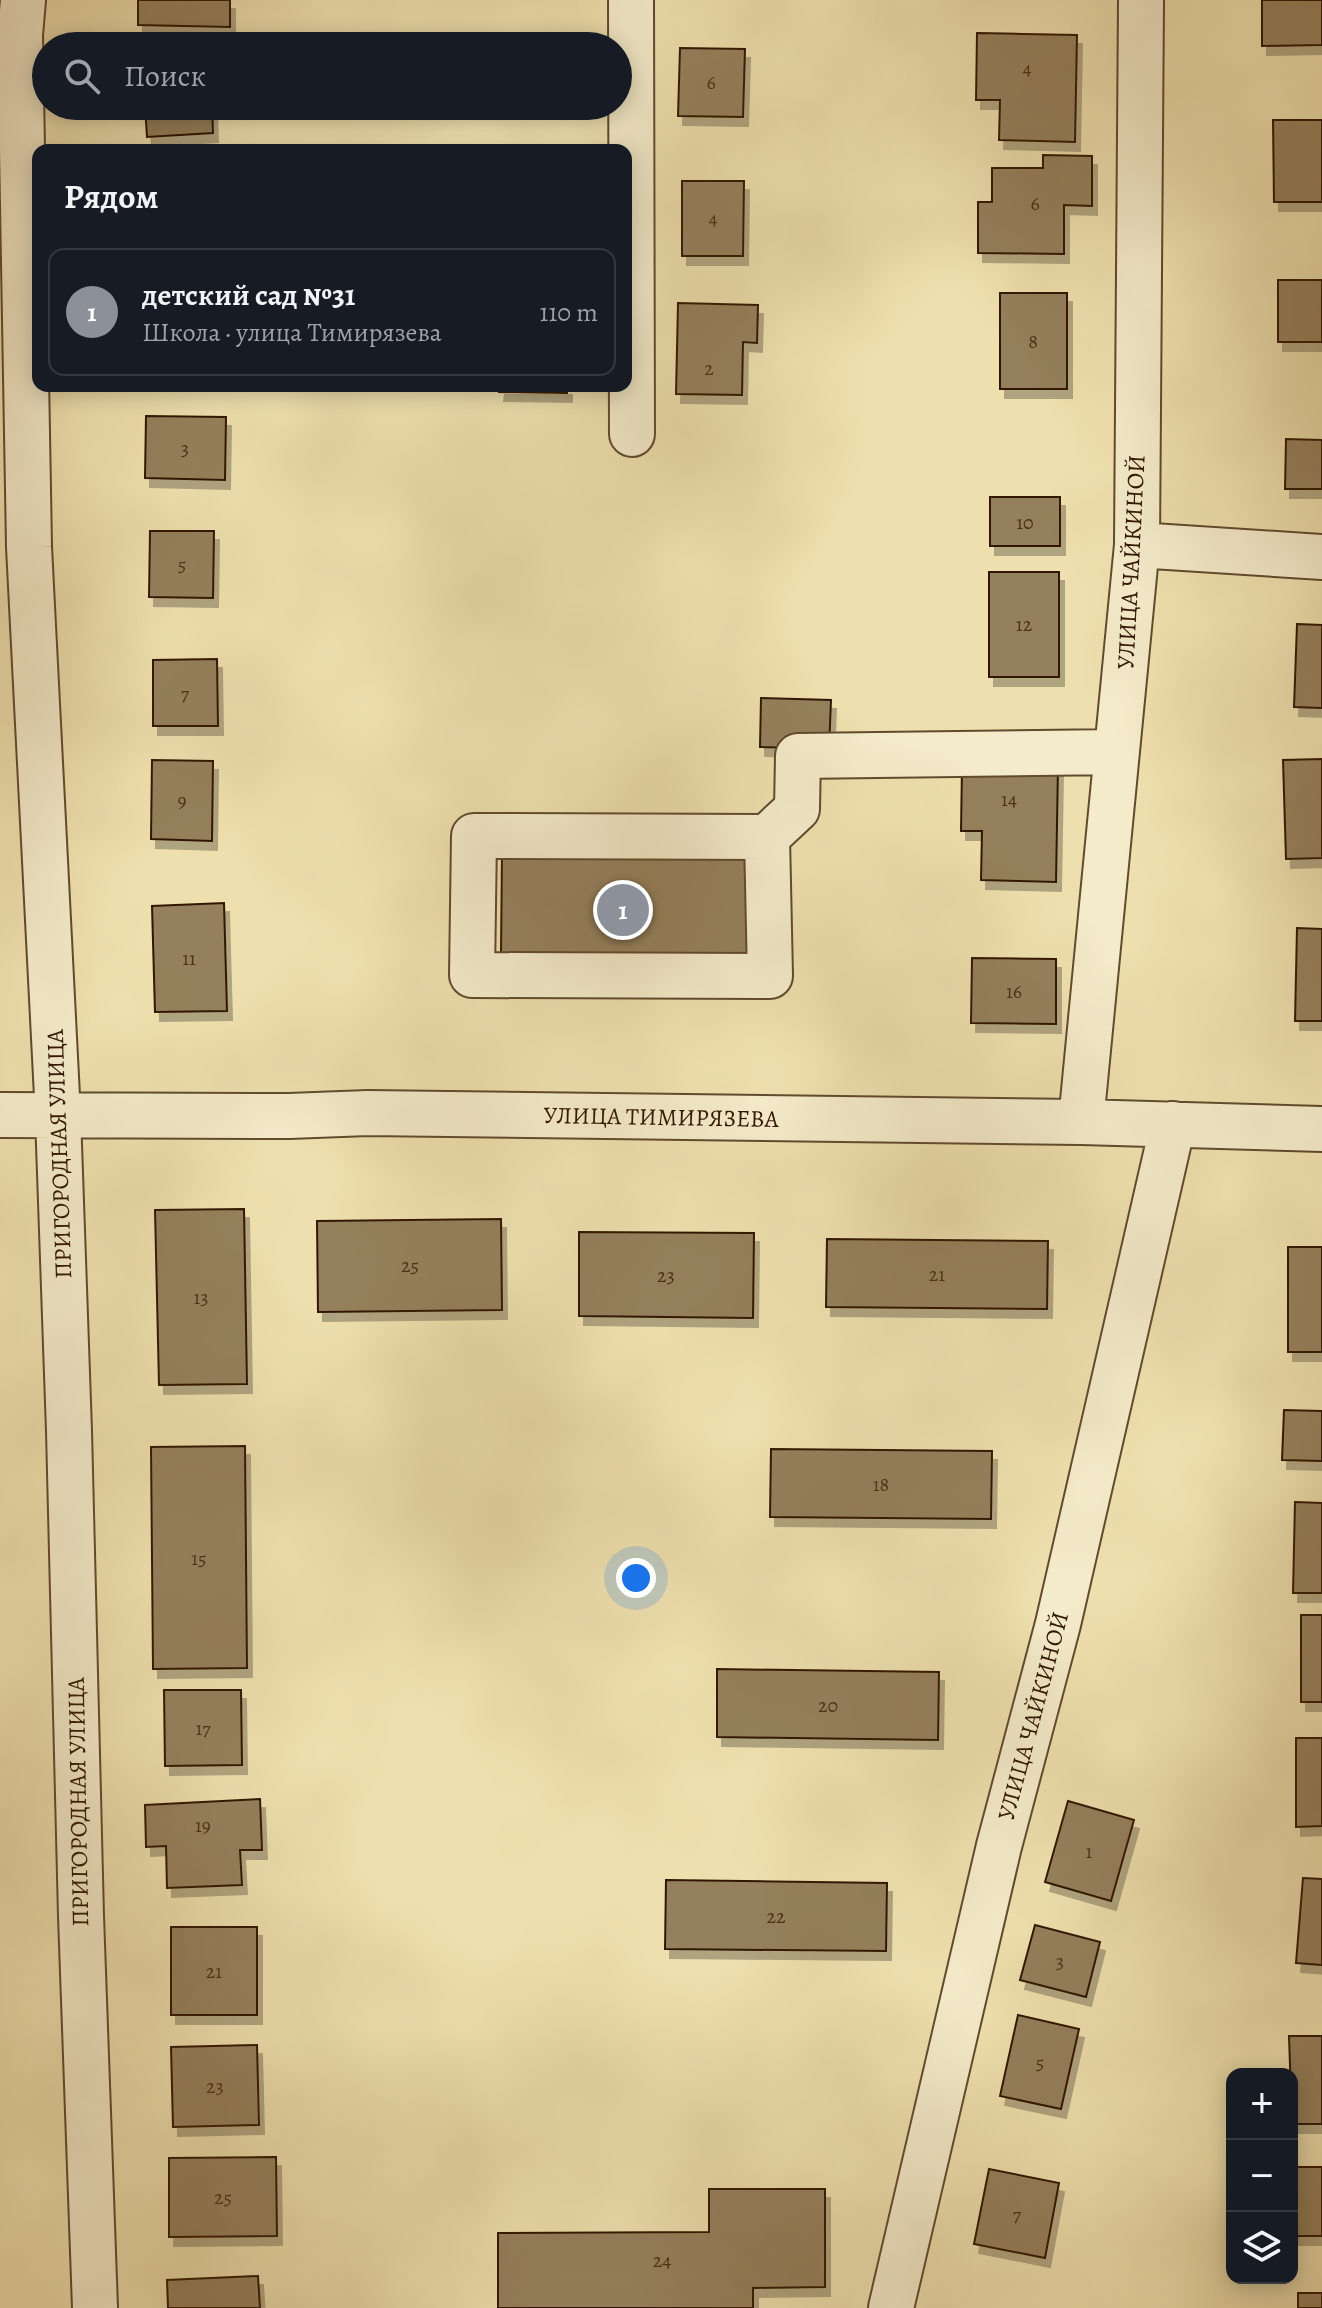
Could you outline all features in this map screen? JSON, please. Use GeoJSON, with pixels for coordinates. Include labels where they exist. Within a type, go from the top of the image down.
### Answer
{"type":"FeatureCollection","features":[{"type":"Feature","properties":{"kind":"street","name":"ПРИГОРОДНАЯ УЛИЦА"},"geometry":{"type":"LineString","coordinates":[[23,0],[20,35],[29,547],[58,1116],[95,2308]]}},
{"type":"Feature","properties":{"kind":"street"},"geometry":{"type":"LineString","coordinates":[[631,0],[631,32]]}},
{"type":"Feature","properties":{"kind":"street","name":"УЛИЦА ЧАЙКИНОЙ"},"geometry":{"type":"LineString","coordinates":[[1081,1122],[1137,545],[1141,0]]}},
{"type":"Feature","properties":{"kind":"street"},"geometry":{"type":"LineString","coordinates":[[631,120],[631,144]]}},
{"type":"Feature","properties":{"kind":"street"},"geometry":{"type":"LineString","coordinates":[[632,392],[632,434]]}},
{"type":"Feature","properties":{"kind":"street"},"geometry":{"type":"LineString","coordinates":[[1137,545],[1322,557]]}},
{"type":"Feature","properties":{"kind":"street"},"geometry":{"type":"LineString","coordinates":[[767,837],[770,976],[472,975],[474,836],[767,837],[797,809],[798,756],[1117,752]]}},
{"type":"Feature","properties":{"kind":"street","name":"УЛИЦА ТИМИРЯЗЕВА"},"geometry":{"type":"LineString","coordinates":[[0,1115],[289,1116],[368,1113],[1081,1122],[1322,1129]]}},
{"type":"Feature","properties":{"kind":"street","name":"УЛИЦА ЧАЙКИНОЙ"},"geometry":{"type":"LineString","coordinates":[[891,2308],[999,1846],[1058,1624],[1173,1124]]}},
{"type":"Feature","properties":{"kind":"building"},"geometry":{"type":"Polygon","coordinates":[[[138,0],[230,0],[230,27],[138,25],[138,0]]]}},
{"type":"Feature","properties":{"kind":"building"},"geometry":{"type":"Polygon","coordinates":[[[1262,0],[1322,0],[1322,45],[1262,46],[1262,0]]]}},
{"type":"Feature","properties":{"kind":"building"},"geometry":{"type":"Polygon","coordinates":[[[977,33],[1077,35],[1075,142],[999,140],[1000,100],[976,100],[977,33]]]}},
{"type":"Feature","properties":{"kind":"building"},"geometry":{"type":"Polygon","coordinates":[[[680,48],[745,49],[743,117],[678,116],[680,48]]]}},
{"type":"Feature","properties":{"kind":"building"},"geometry":{"type":"Polygon","coordinates":[[[146,120],[213,120],[213,133],[147,137],[146,120]]]}},
{"type":"Feature","properties":{"kind":"building"},"geometry":{"type":"Polygon","coordinates":[[[1273,120],[1322,120],[1322,202],[1274,202],[1273,120]]]}},
{"type":"Feature","properties":{"kind":"building"},"geometry":{"type":"Polygon","coordinates":[[[1043,155],[1092,156],[1092,206],[1064,205],[1064,254],[978,253],[978,202],[992,202],[992,168],[1043,168],[1043,155]]]}},
{"type":"Feature","properties":{"kind":"building"},"geometry":{"type":"Polygon","coordinates":[[[682,181],[744,181],[743,256],[682,256],[682,181]]]}},
{"type":"Feature","properties":{"kind":"building"},"geometry":{"type":"Polygon","coordinates":[[[1278,280],[1322,280],[1322,342],[1278,342],[1278,280]]]}},
{"type":"Feature","properties":{"kind":"building"},"geometry":{"type":"Polygon","coordinates":[[[1000,293],[1067,293],[1067,389],[1000,389],[1000,293]]]}},
{"type":"Feature","properties":{"kind":"building"},"geometry":{"type":"Polygon","coordinates":[[[678,303],[758,305],[757,343],[743,342],[742,395],[676,394],[678,303]]]}},
{"type":"Feature","properties":{"kind":"building"},"geometry":{"type":"Polygon","coordinates":[[[146,416],[226,417],[225,480],[145,478],[146,416]]]}},
{"type":"Feature","properties":{"kind":"building"},"geometry":{"type":"Polygon","coordinates":[[[1286,439],[1322,440],[1322,489],[1285,489],[1286,439]]]}},
{"type":"Feature","properties":{"kind":"building"},"geometry":{"type":"Polygon","coordinates":[[[990,497],[1060,497],[1060,546],[990,546],[990,497]]]}},
{"type":"Feature","properties":{"kind":"building"},"geometry":{"type":"Polygon","coordinates":[[[150,531],[214,531],[213,598],[149,597],[150,531]]]}},
{"type":"Feature","properties":{"kind":"building"},"geometry":{"type":"Polygon","coordinates":[[[989,572],[1059,572],[1059,677],[989,677],[989,572]]]}},
{"type":"Feature","properties":{"kind":"building"},"geometry":{"type":"Polygon","coordinates":[[[1297,624],[1322,625],[1322,708],[1294,707],[1297,624]]]}},
{"type":"Feature","properties":{"kind":"building"},"geometry":{"type":"Polygon","coordinates":[[[217,659],[218,726],[153,726],[153,660],[217,659]]]}},
{"type":"Feature","properties":{"kind":"building"},"geometry":{"type":"Polygon","coordinates":[[[761,698],[831,700],[829,749],[760,747],[761,698]]]}},
{"type":"Feature","properties":{"kind":"building"},"geometry":{"type":"Polygon","coordinates":[[[1322,759],[1322,858],[1286,859],[1283,760],[1322,759]]]}},
{"type":"Feature","properties":{"kind":"building"},"geometry":{"type":"Polygon","coordinates":[[[152,760],[213,761],[212,841],[151,839],[152,760]]]}},
{"type":"Feature","properties":{"kind":"building"},"geometry":{"type":"Polygon","coordinates":[[[962,766],[1058,767],[1056,882],[981,880],[982,831],[961,831],[962,766]]]}},
{"type":"Feature","properties":{"kind":"building"},"geometry":{"type":"Polygon","coordinates":[[[502,854],[752,856],[751,954],[501,953],[502,854]]]}},
{"type":"Feature","properties":{"kind":"building"},"geometry":{"type":"Polygon","coordinates":[[[224,903],[227,1011],[155,1012],[152,906],[224,903]]]}},
{"type":"Feature","properties":{"kind":"building"},"geometry":{"type":"Polygon","coordinates":[[[1297,928],[1322,929],[1322,1021],[1295,1021],[1297,928]]]}},
{"type":"Feature","properties":{"kind":"building"},"geometry":{"type":"Polygon","coordinates":[[[972,958],[1056,959],[1056,1024],[971,1023],[972,958]]]}},
{"type":"Feature","properties":{"kind":"building"},"geometry":{"type":"Polygon","coordinates":[[[244,1209],[247,1384],[159,1385],[155,1210],[244,1209]]]}},
{"type":"Feature","properties":{"kind":"building"},"geometry":{"type":"Polygon","coordinates":[[[501,1219],[502,1310],[318,1312],[317,1221],[501,1219]]]}},
{"type":"Feature","properties":{"kind":"building"},"geometry":{"type":"Polygon","coordinates":[[[579,1232],[754,1233],[753,1318],[579,1316],[579,1232]]]}},
{"type":"Feature","properties":{"kind":"building"},"geometry":{"type":"Polygon","coordinates":[[[827,1239],[1048,1241],[1047,1309],[826,1307],[827,1239]]]}},
{"type":"Feature","properties":{"kind":"building"},"geometry":{"type":"Polygon","coordinates":[[[1288,1247],[1322,1247],[1322,1352],[1288,1352],[1288,1247]]]}},
{"type":"Feature","properties":{"kind":"building"},"geometry":{"type":"Polygon","coordinates":[[[1284,1410],[1322,1411],[1322,1461],[1282,1460],[1284,1410]]]}},
{"type":"Feature","properties":{"kind":"building"},"geometry":{"type":"Polygon","coordinates":[[[245,1446],[247,1668],[153,1669],[151,1447],[245,1446]]]}},
{"type":"Feature","properties":{"kind":"building"},"geometry":{"type":"Polygon","coordinates":[[[771,1449],[992,1451],[991,1519],[770,1517],[771,1449]]]}},
{"type":"Feature","properties":{"kind":"building"},"geometry":{"type":"Polygon","coordinates":[[[1295,1502],[1322,1503],[1322,1593],[1293,1593],[1295,1502]]]}},
{"type":"Feature","properties":{"kind":"building"},"geometry":{"type":"Polygon","coordinates":[[[1301,1615],[1322,1615],[1322,1702],[1301,1702],[1301,1615]]]}},
{"type":"Feature","properties":{"kind":"building"},"geometry":{"type":"Polygon","coordinates":[[[717,1669],[939,1672],[938,1740],[717,1737],[717,1669]]]}},
{"type":"Feature","properties":{"kind":"building"},"geometry":{"type":"Polygon","coordinates":[[[164,1690],[241,1690],[242,1765],[165,1766],[164,1690]]]}},
{"type":"Feature","properties":{"kind":"building"},"geometry":{"type":"Polygon","coordinates":[[[1296,1738],[1322,1738],[1322,1826],[1296,1827],[1296,1738]]]}},
{"type":"Feature","properties":{"kind":"building"},"geometry":{"type":"Polygon","coordinates":[[[260,1799],[262,1850],[240,1850],[242,1885],[167,1888],[166,1846],[146,1847],[145,1805],[260,1799]]]}},
{"type":"Feature","properties":{"kind":"building"},"geometry":{"type":"Polygon","coordinates":[[[1068,1801],[1134,1820],[1111,1901],[1045,1882],[1068,1801]]]}},
{"type":"Feature","properties":{"kind":"building"},"geometry":{"type":"Polygon","coordinates":[[[1303,1878],[1322,1879],[1322,1965],[1296,1963],[1303,1878]]]}},
{"type":"Feature","properties":{"kind":"building"},"geometry":{"type":"Polygon","coordinates":[[[666,1880],[887,1883],[886,1951],[665,1949],[666,1880]]]}},
{"type":"Feature","properties":{"kind":"building"},"geometry":{"type":"Polygon","coordinates":[[[1035,1925],[1100,1942],[1086,1997],[1020,1980],[1035,1925]]]}},
{"type":"Feature","properties":{"kind":"building"},"geometry":{"type":"Polygon","coordinates":[[[171,1927],[257,1927],[257,2015],[171,2015],[171,1927]]]}},
{"type":"Feature","properties":{"kind":"building"},"geometry":{"type":"Polygon","coordinates":[[[1018,2015],[1079,2029],[1061,2109],[1000,2096],[1018,2015]]]}},
{"type":"Feature","properties":{"kind":"building"},"geometry":{"type":"Polygon","coordinates":[[[1289,2036],[1322,2036],[1322,2124],[1298,2124],[1298,2068],[1290,2068],[1289,2036]]]}},
{"type":"Feature","properties":{"kind":"building"},"geometry":{"type":"Polygon","coordinates":[[[257,2045],[259,2125],[173,2127],[171,2047],[257,2045]]]}},
{"type":"Feature","properties":{"kind":"building"},"geometry":{"type":"Polygon","coordinates":[[[276,2157],[277,2236],[169,2237],[169,2158],[276,2157]]]}},
{"type":"Feature","properties":{"kind":"building"},"geometry":{"type":"Polygon","coordinates":[[[1298,2167],[1322,2167],[1322,2236],[1298,2236],[1298,2167]]]}},
{"type":"Feature","properties":{"kind":"building"},"geometry":{"type":"Polygon","coordinates":[[[989,2169],[1059,2183],[1045,2258],[974,2244],[989,2169]]]}},
{"type":"Feature","properties":{"kind":"building"},"geometry":{"type":"Polygon","coordinates":[[[709,2189],[825,2189],[825,2287],[753,2288],[753,2308],[498,2308],[498,2233],[709,2232],[709,2189]]]}},
{"type":"Feature","properties":{"kind":"building"},"geometry":{"type":"Polygon","coordinates":[[[258,2276],[260,2308],[168,2308],[167,2280],[258,2276]]]}},
{"type":"Feature","properties":{"kind":"building"},"geometry":{"type":"Polygon","coordinates":[[[1298,2293],[1322,2293],[1322,2308],[1298,2308],[1298,2293]]]}},
{"type":"Feature","properties":{"kind":"place","name":"детский сад №31"},"geometry":{"type":"Point","coordinates":[623,910]}}]}
